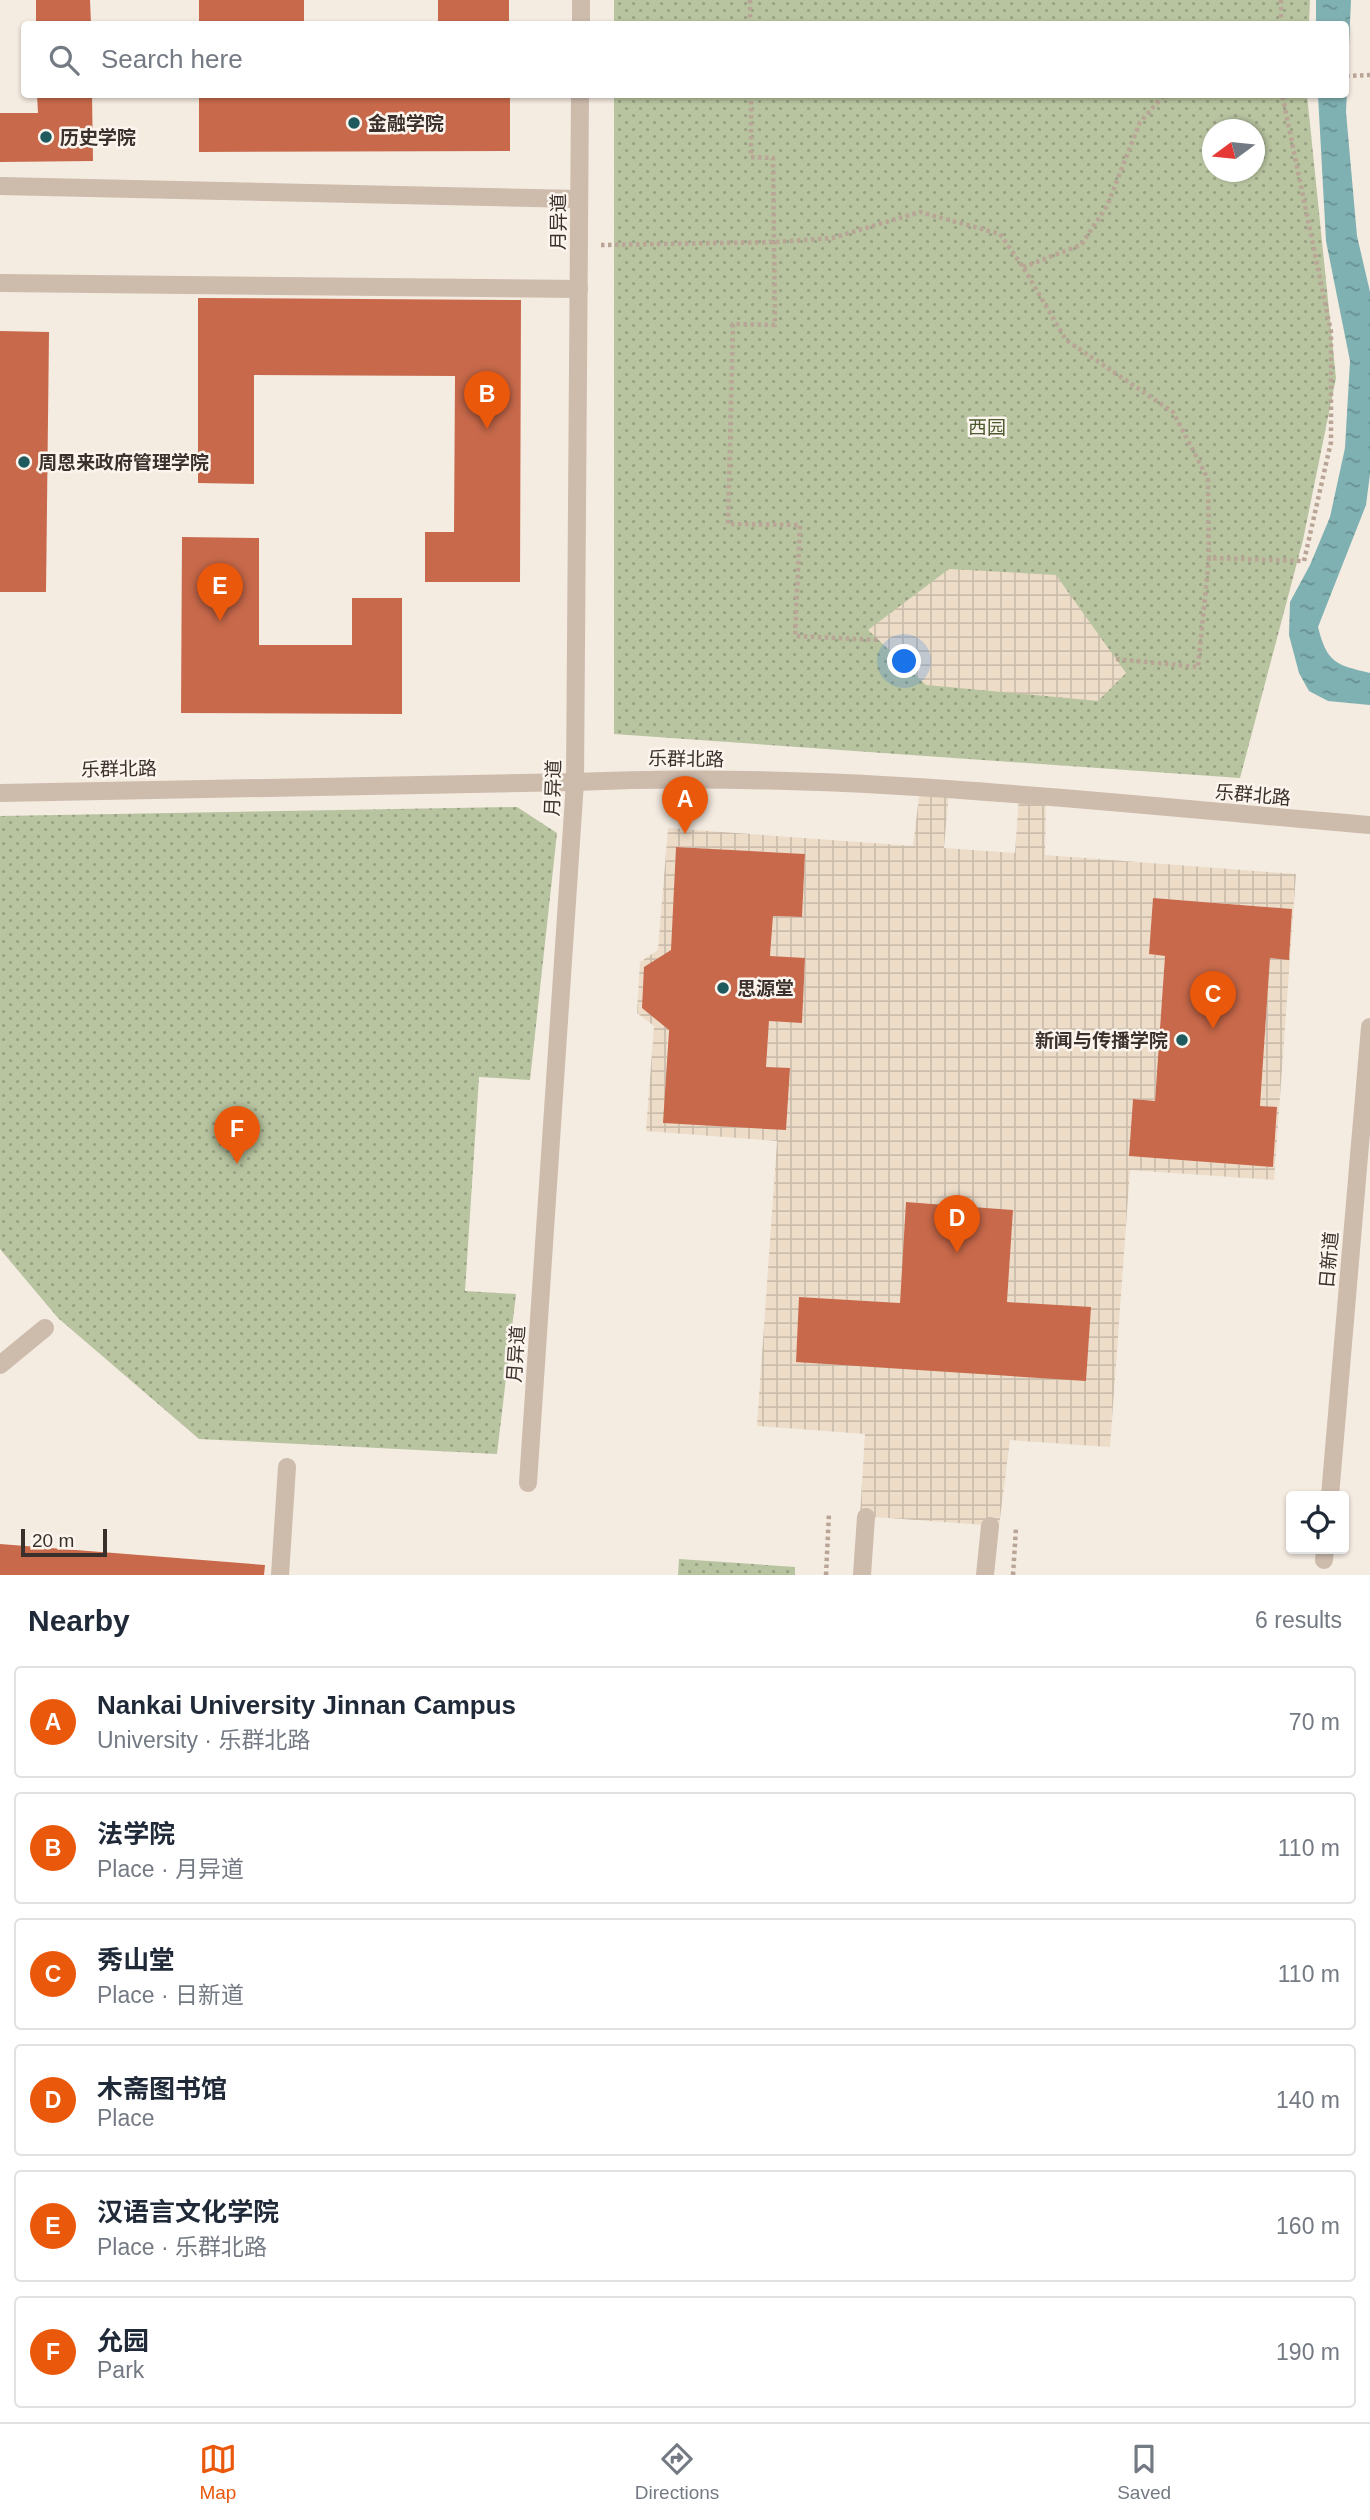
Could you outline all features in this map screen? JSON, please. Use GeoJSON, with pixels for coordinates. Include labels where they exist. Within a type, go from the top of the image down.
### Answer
{"type":"FeatureCollection","features":[{"type":"Feature","properties":{"kind":"street"},"geometry":{"type":"LineString","coordinates":[[580,21],[581,0]]}},
{"type":"Feature","properties":{"kind":"street","name":"月异道"},"geometry":{"type":"LineString","coordinates":[[528,1483],[575,782],[580,98]]}},
{"type":"Feature","properties":{"kind":"street"},"geometry":{"type":"LineString","coordinates":[[0,186],[579,199]]}},
{"type":"Feature","properties":{"kind":"street"},"geometry":{"type":"LineString","coordinates":[[0,283],[579,289]]}},
{"type":"Feature","properties":{"kind":"street","name":"乐群北路"},"geometry":{"type":"LineString","coordinates":[[0,793],[664,778],[920,788],[1370,825]]}},
{"type":"Feature","properties":{"kind":"street","name":"日新道"},"geometry":{"type":"LineString","coordinates":[[1330,1491],[1370,1027]]}},
{"type":"Feature","properties":{"kind":"street"},"geometry":{"type":"LineString","coordinates":[[0,1365],[45,1328]]}},
{"type":"Feature","properties":{"kind":"street"},"geometry":{"type":"LineString","coordinates":[[280,1575],[287,1467]]}},
{"type":"Feature","properties":{"kind":"street"},"geometry":{"type":"LineString","coordinates":[[862,1575],[866,1517]]}},
{"type":"Feature","properties":{"kind":"street"},"geometry":{"type":"LineString","coordinates":[[985,1575],[990,1526]]}},
{"type":"Feature","properties":{"kind":"path"},"geometry":{"type":"LineString","coordinates":[[750,0],[750,21]]}},
{"type":"Feature","properties":{"kind":"path"},"geometry":{"type":"LineString","coordinates":[[1281,0],[1281,21]]}},
{"type":"Feature","properties":{"kind":"path"},"geometry":{"type":"LineString","coordinates":[[1349,76],[1370,75]]}},
{"type":"Feature","properties":{"kind":"path"},"geometry":{"type":"LineString","coordinates":[[751,98],[751,157],[773,158],[775,325],[733,324],[728,524],[800,525],[795,636],[878,640]]}},
{"type":"Feature","properties":{"kind":"path"},"geometry":{"type":"LineString","coordinates":[[1023,267],[1082,245],[1107,206],[1140,122],[1161,98]]}},
{"type":"Feature","properties":{"kind":"path"},"geometry":{"type":"LineString","coordinates":[[1209,558],[1304,561],[1331,442],[1331,332],[1283,98]]}},
{"type":"Feature","properties":{"kind":"path"},"geometry":{"type":"LineString","coordinates":[[579,245],[774,242],[832,238],[920,212],[1000,234],[1066,340],[1172,412],[1208,479],[1209,558],[1198,667],[1116,659]]}},
{"type":"Feature","properties":{"kind":"path"},"geometry":{"type":"LineString","coordinates":[[826,1575],[829,1513]]}},
{"type":"Feature","properties":{"kind":"path"},"geometry":{"type":"LineString","coordinates":[[1013,1575],[1016,1528]]}},
{"type":"Feature","properties":{"kind":"green space"},"geometry":{"type":"Polygon","coordinates":[[[614,0],[1310,0],[1309,21],[614,21],[614,0]]]}},
{"type":"Feature","properties":{"kind":"green space","name":"西园"},"geometry":{"type":"Polygon","coordinates":[[[614,98],[1307,98],[1336,378],[1303,540],[1240,778],[614,734],[614,98]]]}},
{"type":"Feature","properties":{"kind":"green space"},"geometry":{"type":"Polygon","coordinates":[[[517,807],[557,833],[530,1080],[479,1077],[465,1291],[516,1294],[497,1454],[199,1439],[58,1318],[0,1249],[0,816],[517,807]]]}},
{"type":"Feature","properties":{"kind":"green space"},"geometry":{"type":"Polygon","coordinates":[[[679,1559],[795,1567],[795,1575],[678,1575],[679,1559]]]}},
{"type":"Feature","properties":{"kind":"shaded area"},"geometry":{"type":"Polygon","coordinates":[[[949,569],[1056,575],[1126,673],[1098,701],[926,685],[868,630],[949,569]]]}},
{"type":"Feature","properties":{"kind":"shaded area"},"geometry":{"type":"Polygon","coordinates":[[[920,788],[949,790],[944,848],[1015,853],[1019,796],[1046,798],[1045,855],[1296,874],[1274,1180],[1130,1170],[1110,1447],[1010,1440],[999,1526],[860,1516],[865,1434],[757,1426],[777,1141],[646,1131],[654,1026],[637,1013],[640,962],[658,950],[668,828],[913,846],[920,788]],[[676,847],[664,1123],[786,1129],[790,1069],[766,1067],[769,1021],[802,1022],[805,959],[770,956],[773,916],[802,917],[805,854],[676,847]],[[1153,898],[1149,954],[1165,956],[1155,1101],[1133,1099],[1129,1156],[1273,1167],[1277,1108],[1260,1106],[1270,958],[1289,959],[1292,909],[1153,898]],[[907,1202],[900,1303],[800,1297],[796,1361],[1086,1380],[1090,1308],[1007,1302],[1013,1210],[907,1202]]]}},
{"type":"Feature","properties":{"kind":"water"},"geometry":{"type":"Polygon","coordinates":[[[1316,0],[1351,0],[1349,45],[1349,21],[1316,21],[1316,0]]]}},
{"type":"Feature","properties":{"kind":"water"},"geometry":{"type":"Polygon","coordinates":[[[1318,98],[1347,98],[1357,236],[1370,292],[1370,474],[1366,505],[1318,627],[1329,655],[1349,668],[1370,673],[1370,705],[1328,701],[1309,691],[1299,673],[1289,635],[1290,602],[1310,565],[1330,517],[1345,448],[1350,361],[1326,241],[1318,98]]]}},
{"type":"Feature","properties":{"kind":"building"},"geometry":{"type":"Polygon","coordinates":[[[36,0],[90,0],[91,21],[36,21],[36,0]]]}},
{"type":"Feature","properties":{"kind":"building"},"geometry":{"type":"Polygon","coordinates":[[[199,0],[304,0],[304,21],[199,21],[199,0]]]}},
{"type":"Feature","properties":{"kind":"building"},"geometry":{"type":"Polygon","coordinates":[[[438,0],[509,0],[509,21],[438,21],[438,0]]]}},
{"type":"Feature","properties":{"kind":"building","name":"历史学院"},"geometry":{"type":"Polygon","coordinates":[[[37,98],[92,98],[93,161],[0,162],[0,113],[38,113],[37,98]]]}},
{"type":"Feature","properties":{"kind":"building","name":"金融学院"},"geometry":{"type":"Polygon","coordinates":[[[199,98],[510,98],[510,151],[199,152],[199,98]]]}},
{"type":"Feature","properties":{"kind":"building"},"geometry":{"type":"Polygon","coordinates":[[[198,298],[521,300],[520,582],[425,582],[425,532],[454,532],[455,376],[254,375],[254,484],[198,483],[198,298]]]}},
{"type":"Feature","properties":{"kind":"building","name":"周恩来政府管理学院"},"geometry":{"type":"Polygon","coordinates":[[[0,331],[49,332],[46,592],[0,592],[0,331]]]}},
{"type":"Feature","properties":{"kind":"building"},"geometry":{"type":"Polygon","coordinates":[[[182,537],[259,538],[259,645],[352,645],[352,598],[402,598],[402,714],[181,713],[182,537]]]}},
{"type":"Feature","properties":{"kind":"building","name":"思源堂"},"geometry":{"type":"Polygon","coordinates":[[[676,847],[805,854],[802,917],[773,916],[770,956],[805,958],[802,1023],[769,1021],[766,1067],[790,1068],[786,1130],[663,1123],[669,1030],[642,1008],[644,967],[671,950],[676,847]]]}},
{"type":"Feature","properties":{"kind":"building"},"geometry":{"type":"Polygon","coordinates":[[[1153,898],[1292,909],[1289,960],[1270,958],[1260,1106],[1277,1107],[1273,1167],[1129,1156],[1133,1099],[1155,1101],[1165,956],[1149,954],[1153,898]]]}},
{"type":"Feature","properties":{"kind":"building"},"geometry":{"type":"Polygon","coordinates":[[[906,1202],[1013,1210],[1007,1302],[1091,1307],[1086,1381],[796,1362],[799,1297],[900,1303],[906,1202]]]}},
{"type":"Feature","properties":{"kind":"building"},"geometry":{"type":"Polygon","coordinates":[[[0,1544],[265,1565],[264,1575],[0,1575],[0,1544]]]}},
{"type":"Feature","properties":{"kind":"place","name":"金融学院"},"geometry":{"type":"Point","coordinates":[354,123]}},
{"type":"Feature","properties":{"kind":"place","name":"历史学院"},"geometry":{"type":"Point","coordinates":[46,137]}},
{"type":"Feature","properties":{"kind":"place","name":"法学院"},"geometry":{"type":"Point","coordinates":[487,429]}},
{"type":"Feature","properties":{"kind":"place","name":"周恩来政府管理学院"},"geometry":{"type":"Point","coordinates":[24,462]}},
{"type":"Feature","properties":{"kind":"place","name":"汉语言文化学院"},"geometry":{"type":"Point","coordinates":[220,621]}},
{"type":"Feature","properties":{"kind":"place","name":"Nankai University Jinnan Campus"},"geometry":{"type":"Point","coordinates":[685,834]}},
{"type":"Feature","properties":{"kind":"place","name":"思源堂"},"geometry":{"type":"Point","coordinates":[723,988]}},
{"type":"Feature","properties":{"kind":"place","name":"秀山堂"},"geometry":{"type":"Point","coordinates":[1213,1029]}},
{"type":"Feature","properties":{"kind":"place","name":"新闻与传播学院"},"geometry":{"type":"Point","coordinates":[1182,1040]}},
{"type":"Feature","properties":{"kind":"place","name":"允园"},"geometry":{"type":"Point","coordinates":[237,1164]}},
{"type":"Feature","properties":{"kind":"place","name":"木斋图书馆"},"geometry":{"type":"Point","coordinates":[957,1253]}}]}
